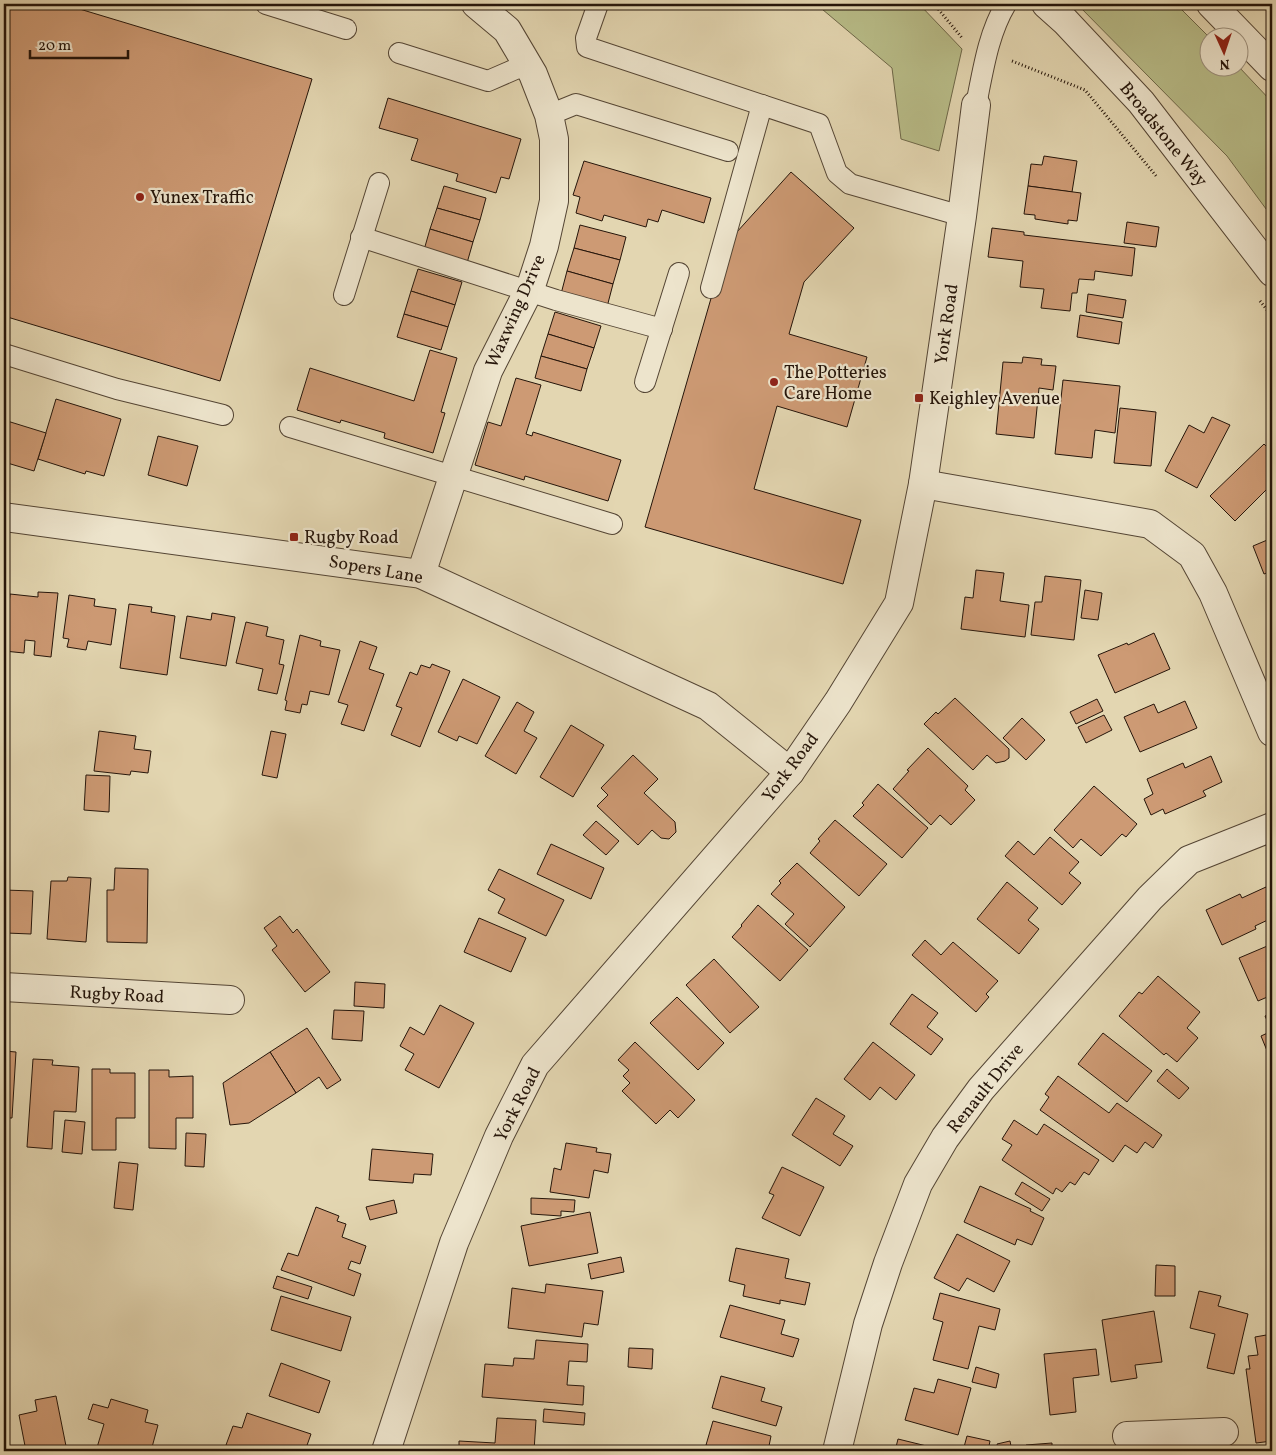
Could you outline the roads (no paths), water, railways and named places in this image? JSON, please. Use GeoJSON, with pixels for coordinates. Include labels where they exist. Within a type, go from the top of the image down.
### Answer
{"type":"FeatureCollection","features":[{"type":"Feature","properties":{"kind":"street","name":"Waxwing Drive"},"geometry":{"type":"LineString","coordinates":[[421,574],[488,371],[529,290],[544,246],[554,201],[554,139],[549,115],[533,74],[507,30],[476,4]]}},
{"type":"Feature","properties":{"kind":"street","name":"Broadstone Way"},"geometry":{"type":"LineString","coordinates":[[1046,4],[1065,21],[1141,102],[1272,272]]}},
{"type":"Feature","properties":{"kind":"street"},"geometry":{"type":"LineString","coordinates":[[1211,4],[1272,67]]}},
{"type":"Feature","properties":{"kind":"street","name":"York Road"},"geometry":{"type":"LineString","coordinates":[[386,1451],[454,1243],[499,1136],[535,1065],[790,772],[838,702],[899,603],[923,484],[962,216],[976,105]]}},
{"type":"Feature","properties":{"kind":"street"},"geometry":{"type":"LineString","coordinates":[[923,484],[1150,524],[1192,555],[1213,593],[1272,732]]}},
{"type":"Feature","properties":{"kind":"street","name":"Sopers Lane"},"geometry":{"type":"LineString","coordinates":[[4,517],[421,574],[708,706],[790,772]]}},
{"type":"Feature","properties":{"kind":"street","name":"Renault Drive"},"geometry":{"type":"LineString","coordinates":[[837,1451],[868,1324],[888,1263],[918,1184],[945,1138],[981,1089],[1150,898],[1176,872],[1189,860],[1272,827]]}},
{"type":"Feature","properties":{"kind":"street","name":"Rugby Road"},"geometry":{"type":"LineString","coordinates":[[4,987],[230,1000]]}},
{"type":"Feature","properties":{"kind":"street"},"geometry":{"type":"LineString","coordinates":[[1127,1436],[1173,1442],[1224,1432]]}},
{"type":"Feature","properties":{"kind":"lane"},"geometry":{"type":"LineString","coordinates":[[266,4],[346,29]]}},
{"type":"Feature","properties":{"kind":"lane"},"geometry":{"type":"LineString","coordinates":[[598,4],[586,38],[587,47],[819,124],[837,172],[850,184],[962,216]]}},
{"type":"Feature","properties":{"kind":"lane","name":"York Road"},"geometry":{"type":"LineString","coordinates":[[976,105],[987,52],[998,17],[1006,4]]}},
{"type":"Feature","properties":{"kind":"lane"},"geometry":{"type":"LineString","coordinates":[[399,53],[488,80],[527,64]]}},
{"type":"Feature","properties":{"kind":"lane"},"geometry":{"type":"LineString","coordinates":[[549,115],[576,104],[728,151]]}},
{"type":"Feature","properties":{"kind":"lane"},"geometry":{"type":"LineString","coordinates":[[711,288],[762,105]]}},
{"type":"Feature","properties":{"kind":"lane"},"geometry":{"type":"LineString","coordinates":[[344,295],[379,182]]}},
{"type":"Feature","properties":{"kind":"lane"},"geometry":{"type":"LineString","coordinates":[[361,238],[556,300],[662,329]]}},
{"type":"Feature","properties":{"kind":"lane"},"geometry":{"type":"LineString","coordinates":[[645,382],[679,273]]}},
{"type":"Feature","properties":{"kind":"lane"},"geometry":{"type":"LineString","coordinates":[[4,354],[117,389],[223,416]]}},
{"type":"Feature","properties":{"kind":"lane"},"geometry":{"type":"LineString","coordinates":[[290,427],[612,524]]}},
{"type":"Feature","properties":{"kind":"place","name":"Yunex Traffic"},"geometry":{"type":"Point","coordinates":[140,197]}},
{"type":"Feature","properties":{"kind":"place","name":"The Potteries Care Home"},"geometry":{"type":"Point","coordinates":[774,382]}},
{"type":"Feature","properties":{"kind":"place","name":"Keighley Avenue"},"geometry":{"type":"Point","coordinates":[919,398]}},
{"type":"Feature","properties":{"kind":"place","name":"Rugby Road"},"geometry":{"type":"Point","coordinates":[294,537]}}]}
